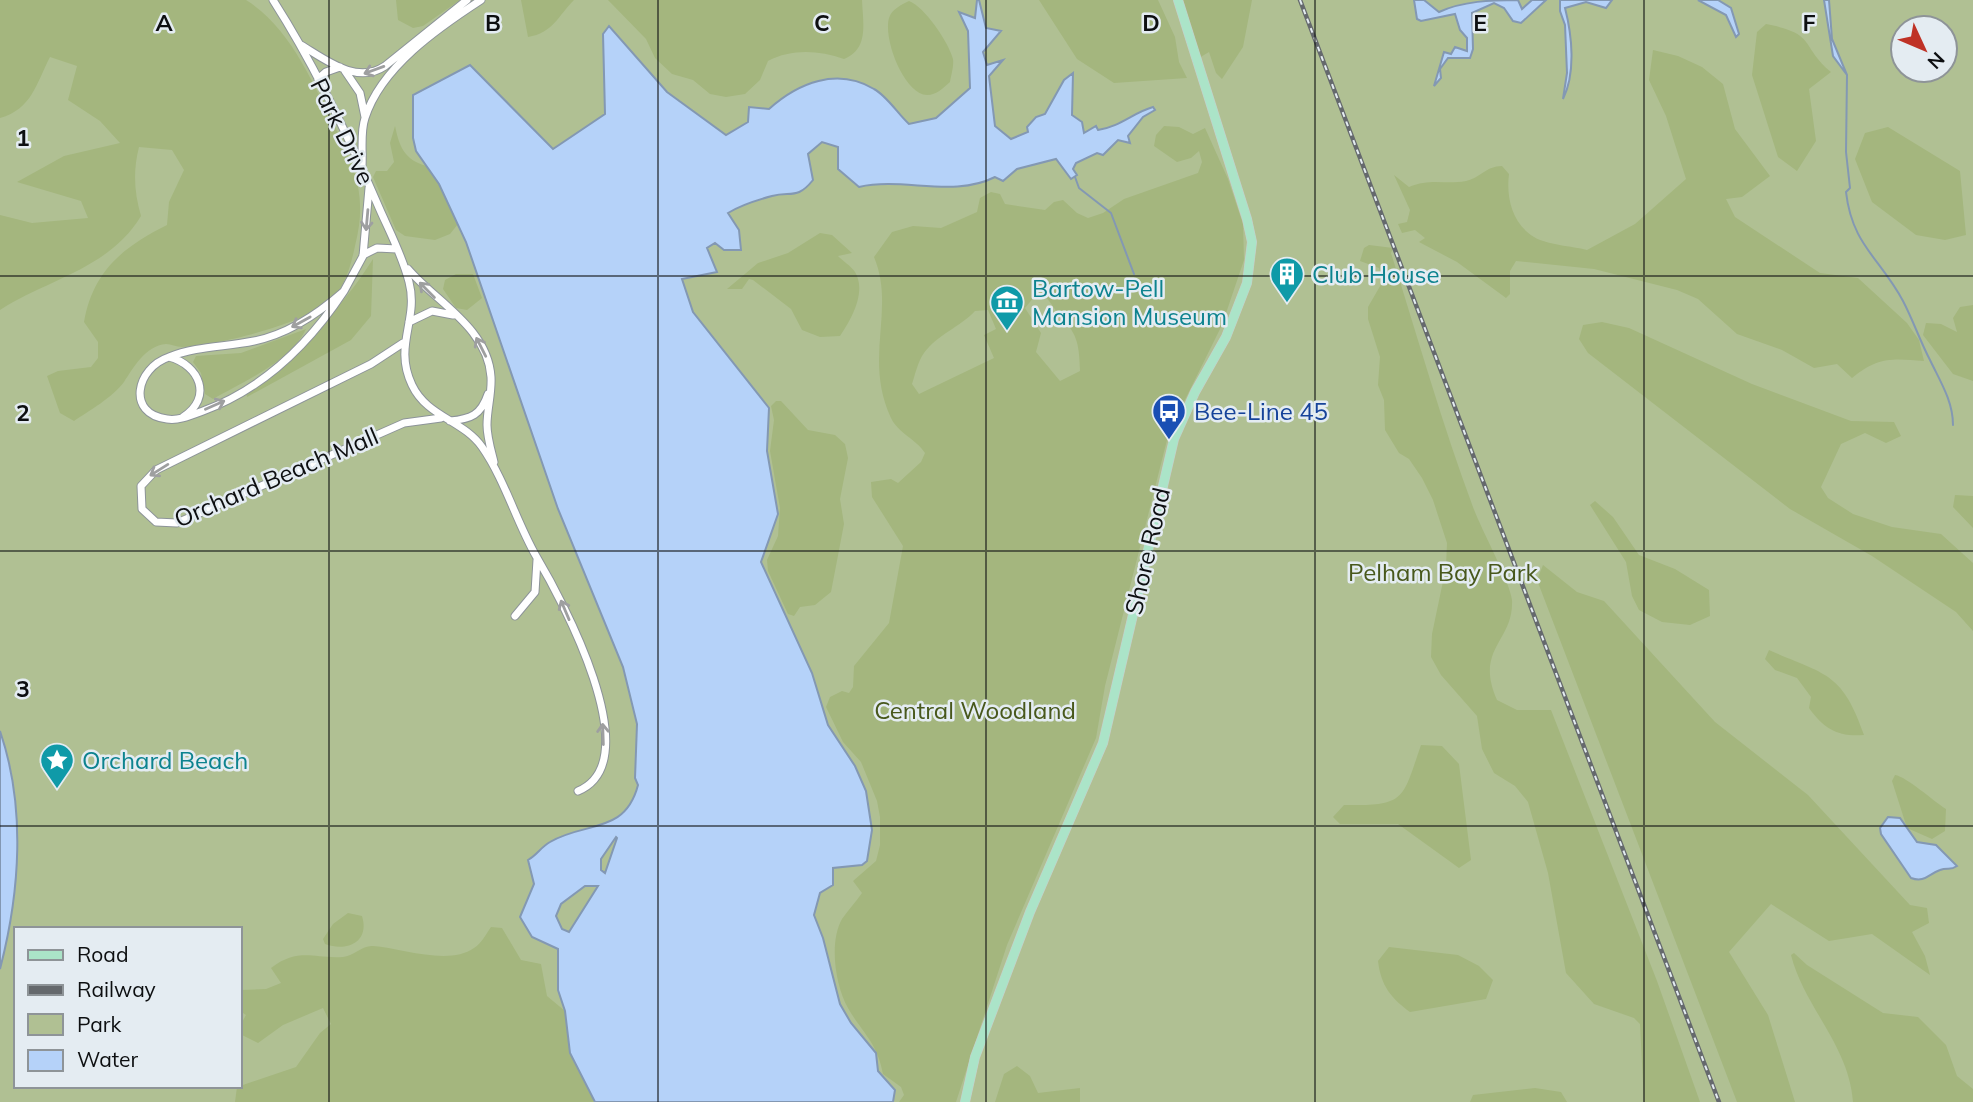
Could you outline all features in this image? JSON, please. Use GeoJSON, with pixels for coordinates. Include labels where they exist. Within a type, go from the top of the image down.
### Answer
{"type":"FeatureCollection","features":[{"type":"Feature","properties":{"kind":"main road","name":"Shore Road"},"geometry":{"type":"LineString","coordinates":[[965,1102],[975,1057],[1030,912],[1103,743],[1176,435],[1195,392],[1226,337],[1247,283],[1252,242],[1248,219],[1178,0]]}},
{"type":"Feature","properties":{"kind":"street","name":"Park Drive"},"geometry":{"type":"LineString","coordinates":[[273,0],[300,44],[350,142],[405,266],[412,302],[403,343],[404,361],[412,386],[423,402],[476,439],[496,469],[536,556],[553,581],[589,666],[600,702],[603,736],[601,766],[593,781],[578,791]]}},
{"type":"Feature","properties":{"kind":"street"},"geometry":{"type":"LineString","coordinates":[[300,44],[342,68],[362,74],[378,71],[467,0]]}},
{"type":"Feature","properties":{"kind":"street"},"geometry":{"type":"LineString","coordinates":[[362,168],[365,118],[379,92],[407,58],[481,0]]}},
{"type":"Feature","properties":{"kind":"street"},"geometry":{"type":"LineString","coordinates":[[318,79],[342,68]]}},
{"type":"Feature","properties":{"kind":"street"},"geometry":{"type":"LineString","coordinates":[[342,68],[359,89],[365,118]]}},
{"type":"Feature","properties":{"kind":"street"},"geometry":{"type":"LineString","coordinates":[[350,142],[363,131]]}},
{"type":"Feature","properties":{"kind":"street"},"geometry":{"type":"LineString","coordinates":[[344,291],[316,314],[276,335],[255,341],[186,350],[169,357],[146,371],[140,385],[147,408],[167,419],[183,417],[235,396],[274,370],[316,331],[344,291],[363,256],[369,183]]}},
{"type":"Feature","properties":{"kind":"street"},"geometry":{"type":"LineString","coordinates":[[363,256],[377,248],[397,249]]}},
{"type":"Feature","properties":{"kind":"street","name":"Park Drive"},"geometry":{"type":"LineString","coordinates":[[405,266],[436,299],[458,317],[482,346],[490,368],[491,384],[486,424],[496,469]]}},
{"type":"Feature","properties":{"kind":"street"},"geometry":{"type":"LineString","coordinates":[[409,323],[432,311],[458,317]]}},
{"type":"Feature","properties":{"kind":"street","name":"Orchard Beach Mall"},"geometry":{"type":"LineString","coordinates":[[403,343],[371,364],[156,470],[141,486],[142,509],[156,522],[177,523],[404,423],[422,418],[446,420]]}},
{"type":"Feature","properties":{"kind":"street"},"geometry":{"type":"LineString","coordinates":[[169,357],[188,365],[199,380],[198,403],[183,417]]}},
{"type":"Feature","properties":{"kind":"street"},"geometry":{"type":"LineString","coordinates":[[446,420],[477,414],[485,403],[491,384]]}},
{"type":"Feature","properties":{"kind":"street","name":"Park Drive"},"geometry":{"type":"LineString","coordinates":[[515,616],[535,592],[538,571],[536,556]]}},
{"type":"Feature","properties":{"kind":"green space","name":"Pelham Bay Park"},"geometry":{"type":"Polygon","coordinates":[[[0,0],[1973,0],[1973,1102],[864,1102],[640,678],[706,1102],[0,1102],[0,968],[14,878],[17,821],[14,793],[0,731],[0,0]]]}},
{"type":"Feature","properties":{"kind":"green space"},"geometry":{"type":"Polygon","coordinates":[[[0,0],[246,0],[262,12],[288,41],[309,76],[343,144],[358,186],[360,214],[350,267],[332,299],[303,317],[261,332],[198,345],[159,346],[146,353],[119,388],[94,408],[74,421],[60,413],[47,376],[58,371],[91,367],[98,358],[98,342],[84,322],[95,288],[112,263],[124,252],[167,225],[169,202],[184,170],[172,150],[139,147],[135,182],[141,216],[128,234],[95,261],[0,310],[0,215],[32,223],[88,218],[81,201],[17,182],[64,156],[120,143],[100,121],[68,100],[77,66],[50,57],[26,102],[11,114],[0,118],[0,0]]]}},
{"type":"Feature","properties":{"kind":"green space"},"geometry":{"type":"Polygon","coordinates":[[[396,0],[460,0],[423,26],[413,28],[398,20],[396,0]]]}},
{"type":"Feature","properties":{"kind":"green space"},"geometry":{"type":"Polygon","coordinates":[[[521,0],[574,0],[549,28],[528,37],[521,0]]]}},
{"type":"Feature","properties":{"kind":"green space"},"geometry":{"type":"Polygon","coordinates":[[[608,0],[862,0],[863,35],[858,49],[844,59],[805,52],[786,54],[768,61],[760,80],[745,94],[726,97],[710,94],[693,80],[672,74],[655,58],[646,39],[608,0]]]}},
{"type":"Feature","properties":{"kind":"green space"},"geometry":{"type":"Polygon","coordinates":[[[1039,0],[1158,0],[1175,37],[1179,62],[1187,78],[1114,83],[1077,59],[1039,0]]]}},
{"type":"Feature","properties":{"kind":"green space"},"geometry":{"type":"Polygon","coordinates":[[[1181,0],[1252,0],[1243,47],[1222,79],[1216,73],[1209,52],[1199,58],[1181,0]]]}},
{"type":"Feature","properties":{"kind":"green space"},"geometry":{"type":"Polygon","coordinates":[[[909,1],[922,10],[936,26],[953,59],[950,82],[931,95],[919,92],[903,76],[889,39],[890,15],[909,1]]]}},
{"type":"Feature","properties":{"kind":"green space"},"geometry":{"type":"Polygon","coordinates":[[[1766,24],[1801,36],[1831,72],[1809,89],[1816,141],[1797,171],[1778,157],[1752,75],[1757,32],[1766,24]]]}},
{"type":"Feature","properties":{"kind":"green space"},"geometry":{"type":"Polygon","coordinates":[[[1653,50],[1678,56],[1702,67],[1723,84],[1735,129],[1770,176],[1742,197],[1726,199],[1735,217],[1820,273],[1858,278],[1907,323],[1919,340],[1924,361],[1885,360],[1869,366],[1852,378],[1837,364],[1814,368],[1782,350],[1737,334],[1698,299],[1677,290],[1594,269],[1516,261],[1510,271],[1510,294],[1506,298],[1457,262],[1419,242],[1425,238],[1415,230],[1402,233],[1398,224],[1407,222],[1410,210],[1394,175],[1409,187],[1424,183],[1466,181],[1502,166],[1509,174],[1510,201],[1520,225],[1539,240],[1587,250],[1635,224],[1686,179],[1666,116],[1649,80],[1653,50]]]}},
{"type":"Feature","properties":{"kind":"green space"},"geometry":{"type":"Polygon","coordinates":[[[395,126],[405,153],[430,167],[458,224],[450,234],[435,240],[405,236],[396,230],[373,177],[376,171],[387,171],[394,162],[390,143],[395,126]]]}},
{"type":"Feature","properties":{"kind":"green space","name":"Central Woodland"},"geometry":{"type":"Polygon","coordinates":[[[1164,126],[1179,127],[1193,134],[1205,128],[1228,179],[1243,224],[1244,260],[1222,325],[1169,432],[1105,686],[1096,738],[1007,945],[956,1102],[899,1102],[904,1095],[901,1087],[883,1074],[873,1046],[843,999],[837,976],[835,951],[838,928],[862,893],[853,881],[876,861],[880,845],[880,817],[877,801],[861,762],[843,742],[826,707],[830,697],[842,691],[849,693],[853,687],[854,666],[889,623],[903,546],[872,497],[871,482],[891,479],[898,483],[921,462],[925,453],[894,423],[883,396],[879,355],[882,296],[874,257],[892,232],[913,226],[941,228],[977,212],[980,198],[991,192],[1000,194],[1005,204],[1045,210],[1054,202],[1063,200],[1077,213],[1088,218],[1103,213],[1124,199],[1198,173],[1202,162],[1199,151],[1191,158],[1177,162],[1154,146],[1156,135],[1164,126]],[[1039,291],[1025,308],[1041,333],[1036,352],[1060,381],[1080,371],[1078,345],[1069,327],[1039,291]],[[988,310],[975,311],[935,341],[924,353],[912,384],[919,394],[994,358],[984,335],[996,329],[988,310]]]}},
{"type":"Feature","properties":{"kind":"green space"},"geometry":{"type":"Polygon","coordinates":[[[1888,127],[1960,171],[1966,235],[1945,240],[1916,235],[1872,202],[1855,159],[1865,133],[1888,127]]]}},
{"type":"Feature","properties":{"kind":"green space"},"geometry":{"type":"Polygon","coordinates":[[[820,233],[832,235],[852,253],[838,256],[855,272],[858,280],[856,306],[840,336],[820,337],[802,330],[791,309],[753,280],[749,279],[742,289],[727,289],[758,263],[788,253],[820,233]]]}},
{"type":"Feature","properties":{"kind":"green space"},"geometry":{"type":"Polygon","coordinates":[[[1369,245],[1393,248],[1391,253],[1451,444],[1473,507],[1510,592],[1511,614],[1492,657],[1490,668],[1497,700],[1517,710],[1551,710],[1657,981],[1700,1102],[1644,1102],[1640,1024],[1634,1018],[1594,1004],[1566,973],[1548,873],[1528,802],[1515,786],[1494,773],[1482,749],[1477,716],[1441,675],[1431,657],[1432,634],[1446,567],[1447,543],[1433,500],[1422,478],[1409,459],[1399,453],[1385,430],[1384,400],[1378,385],[1380,357],[1368,319],[1368,307],[1383,281],[1379,268],[1360,261],[1364,248],[1369,245]]]}},
{"type":"Feature","properties":{"kind":"green space"},"geometry":{"type":"Polygon","coordinates":[[[373,259],[371,316],[351,340],[247,397],[246,393],[299,348],[331,315],[373,259]]]}},
{"type":"Feature","properties":{"kind":"green space"},"geometry":{"type":"Polygon","coordinates":[[[456,274],[473,274],[482,298],[467,310],[456,308],[443,289],[445,280],[456,274]]]}},
{"type":"Feature","properties":{"kind":"green space"},"geometry":{"type":"Polygon","coordinates":[[[1973,305],[1973,381],[1953,374],[1923,335],[1926,323],[1941,324],[1957,332],[1953,318],[1960,307],[1973,305]]]}},
{"type":"Feature","properties":{"kind":"green space"},"geometry":{"type":"Polygon","coordinates":[[[1602,322],[1629,328],[1752,384],[1851,421],[1894,422],[1901,436],[1886,443],[1865,433],[1841,444],[1821,487],[1828,498],[1853,514],[1892,527],[1941,534],[1973,563],[1973,631],[1956,612],[1872,556],[1790,509],[1588,353],[1579,339],[1583,325],[1602,322]]]}},
{"type":"Feature","properties":{"kind":"green space"},"geometry":{"type":"Polygon","coordinates":[[[306,329],[289,351],[265,370],[213,399],[205,394],[201,373],[193,362],[196,356],[241,353],[306,329]]]}},
{"type":"Feature","properties":{"kind":"green space"},"geometry":{"type":"Polygon","coordinates":[[[776,401],[781,401],[808,430],[835,435],[845,444],[848,458],[840,499],[844,524],[831,592],[815,605],[800,607],[794,616],[788,614],[768,571],[767,560],[778,536],[780,508],[770,451],[774,420],[771,406],[776,401]]]}},
{"type":"Feature","properties":{"kind":"green space"},"geometry":{"type":"Polygon","coordinates":[[[1955,495],[1973,496],[1973,528],[1953,507],[1955,495]]]}},
{"type":"Feature","properties":{"kind":"green space"},"geometry":{"type":"Polygon","coordinates":[[[1595,501],[1613,517],[1639,555],[1675,569],[1709,590],[1710,616],[1690,625],[1662,622],[1639,610],[1632,596],[1626,562],[1590,505],[1595,501]]]}},
{"type":"Feature","properties":{"kind":"green space"},"geometry":{"type":"Polygon","coordinates":[[[1543,565],[1577,592],[1604,601],[1715,722],[1808,795],[1910,905],[1927,908],[1929,923],[1912,932],[1925,956],[1930,975],[1872,934],[1829,941],[1771,904],[1729,952],[1768,1015],[1795,1102],[1737,1102],[1537,580],[1543,565]]]}},
{"type":"Feature","properties":{"kind":"green space"},"geometry":{"type":"Polygon","coordinates":[[[1769,650],[1829,678],[1848,698],[1864,735],[1839,733],[1820,721],[1809,708],[1811,697],[1797,678],[1775,670],[1765,659],[1769,650]]]}},
{"type":"Feature","properties":{"kind":"green space"},"geometry":{"type":"Polygon","coordinates":[[[1421,745],[1442,746],[1459,764],[1471,860],[1459,868],[1398,824],[1340,824],[1333,817],[1344,805],[1380,804],[1399,796],[1410,778],[1421,745]]]}},
{"type":"Feature","properties":{"kind":"green space"},"geometry":{"type":"Polygon","coordinates":[[[1895,775],[1913,784],[1946,809],[1945,831],[1932,839],[1907,828],[1892,781],[1895,775]]]}},
{"type":"Feature","properties":{"kind":"green space"},"geometry":{"type":"Polygon","coordinates":[[[348,913],[362,916],[364,925],[360,938],[348,946],[325,944],[323,939],[333,924],[348,913]]]}},
{"type":"Feature","properties":{"kind":"green space"},"geometry":{"type":"Polygon","coordinates":[[[491,927],[502,928],[521,960],[541,964],[547,996],[565,1011],[570,1053],[595,1102],[235,1102],[237,1088],[296,1067],[320,1033],[331,1024],[323,1008],[283,1025],[258,1043],[242,1035],[242,1022],[246,1015],[242,1012],[242,990],[266,989],[281,983],[271,968],[298,956],[343,957],[369,946],[452,956],[464,953],[481,941],[491,927]]]}},
{"type":"Feature","properties":{"kind":"green space"},"geometry":{"type":"Polygon","coordinates":[[[1389,947],[1458,955],[1479,966],[1493,980],[1486,999],[1410,1012],[1392,996],[1382,978],[1378,961],[1389,947]]]}},
{"type":"Feature","properties":{"kind":"green space"},"geometry":{"type":"Polygon","coordinates":[[[1794,953],[1807,965],[1883,1013],[1918,1017],[1946,1045],[1957,1076],[1973,1089],[1973,1102],[1853,1102],[1850,1081],[1843,1062],[1797,974],[1791,955],[1794,953]]]}},
{"type":"Feature","properties":{"kind":"green space"},"geometry":{"type":"Polygon","coordinates":[[[1017,1066],[1030,1076],[1038,1093],[1080,1088],[1080,1102],[995,1102],[1004,1074],[1017,1066]]]}},
{"type":"Feature","properties":{"kind":"green space"},"geometry":{"type":"Polygon","coordinates":[[[1535,1088],[1561,1092],[1567,1102],[1470,1102],[1473,1095],[1535,1088]]]}},
{"type":"Feature","properties":{"kind":"water"},"geometry":{"type":"Polygon","coordinates":[[[979,0],[986,28],[1001,31],[983,52],[987,65],[1003,60],[989,76],[995,126],[1011,139],[1028,132],[1027,127],[1036,117],[1045,114],[1064,80],[1073,73],[1072,115],[1082,122],[1084,133],[1096,126],[1098,130],[1114,126],[1153,107],[1155,110],[1143,117],[1128,136],[1130,143],[1118,140],[1103,155],[1097,153],[1076,163],[1073,169],[1077,175],[1071,179],[1056,159],[1017,169],[1003,181],[995,177],[963,186],[893,184],[859,187],[838,169],[838,147],[822,142],[808,154],[813,180],[803,190],[761,199],[728,213],[739,230],[741,250],[724,250],[715,243],[707,248],[717,272],[682,279],[693,312],[769,408],[767,451],[778,514],[761,562],[812,673],[828,725],[855,766],[866,791],[872,830],[867,861],[862,865],[833,868],[833,885],[820,893],[814,915],[823,938],[840,1004],[851,1023],[876,1053],[878,1071],[895,1090],[893,1102],[595,1102],[570,1053],[565,1011],[558,990],[558,949],[532,937],[520,917],[534,884],[528,860],[547,844],[563,836],[614,819],[624,812],[632,801],[638,785],[635,778],[637,724],[623,667],[558,509],[466,242],[439,184],[416,151],[413,138],[413,95],[470,65],[553,149],[605,114],[603,34],[609,26],[667,92],[726,135],[748,122],[749,107],[769,109],[805,85],[832,79],[860,82],[874,89],[909,124],[936,118],[970,88],[968,31],[959,12],[975,18],[979,0]],[[617,838],[601,859],[601,870],[605,873],[617,838]],[[585,886],[561,904],[556,916],[562,929],[569,932],[598,886],[585,886]]]}},
{"type":"Feature","properties":{"kind":"water"},"geometry":{"type":"Polygon","coordinates":[[[1414,0],[1424,0],[1439,12],[1467,3],[1498,0],[1518,0],[1522,9],[1532,0],[1546,0],[1521,23],[1513,21],[1504,8],[1494,3],[1472,13],[1473,49],[1470,58],[1448,58],[1440,69],[1441,78],[1434,86],[1444,52],[1451,54],[1455,47],[1467,51],[1467,38],[1460,30],[1455,14],[1421,21],[1417,19],[1414,0]]]}},
{"type":"Feature","properties":{"kind":"water"},"geometry":{"type":"Polygon","coordinates":[[[1560,0],[1612,0],[1606,8],[1586,2],[1565,8],[1572,54],[1570,78],[1563,99],[1567,73],[1565,25],[1560,11],[1560,0]]]}},
{"type":"Feature","properties":{"kind":"water"},"geometry":{"type":"Polygon","coordinates":[[[1698,0],[1718,0],[1731,8],[1739,34],[1736,37],[1726,15],[1698,0]]]}},
{"type":"Feature","properties":{"kind":"water"},"geometry":{"type":"Polygon","coordinates":[[[1824,0],[1829,0],[1832,39],[1847,75],[1833,56],[1824,0]]]}},
{"type":"Feature","properties":{"kind":"water"},"geometry":{"type":"Polygon","coordinates":[[[0,731],[14,789],[17,850],[12,910],[0,969],[0,731]]]}},
{"type":"Feature","properties":{"kind":"water"},"geometry":{"type":"Polygon","coordinates":[[[1888,817],[1900,818],[1917,842],[1936,845],[1957,866],[1940,870],[1923,879],[1911,878],[1881,834],[1880,828],[1888,817]]]}},
{"type":"Feature","properties":{"kind":"waterway"},"geometry":{"type":"LineString","coordinates":[[1847,75],[1846,152],[1850,188],[1846,192],[1849,210],[1868,250],[1907,308],[1945,391],[1953,425]]}},
{"type":"Feature","properties":{"kind":"waterway"},"geometry":{"type":"LineString","coordinates":[[1075,177],[1079,188],[1111,213],[1134,274]]}},
{"type":"Feature","properties":{"kind":"railway"},"geometry":{"type":"LineString","coordinates":[[1300,0],[1719,1102]]}},
{"type":"Feature","properties":{"kind":"place","name":"Club House"},"geometry":{"type":"Point","coordinates":[1287,304]}},
{"type":"Feature","properties":{"kind":"place","name":"Bartow-Pell Mansion Museum"},"geometry":{"type":"Point","coordinates":[1007,332]}},
{"type":"Feature","properties":{"kind":"place","name":"Bee-Line 45"},"geometry":{"type":"Point","coordinates":[1169,441]}},
{"type":"Feature","properties":{"kind":"place","name":"Orchard Beach"},"geometry":{"type":"Point","coordinates":[57,790]}}]}
